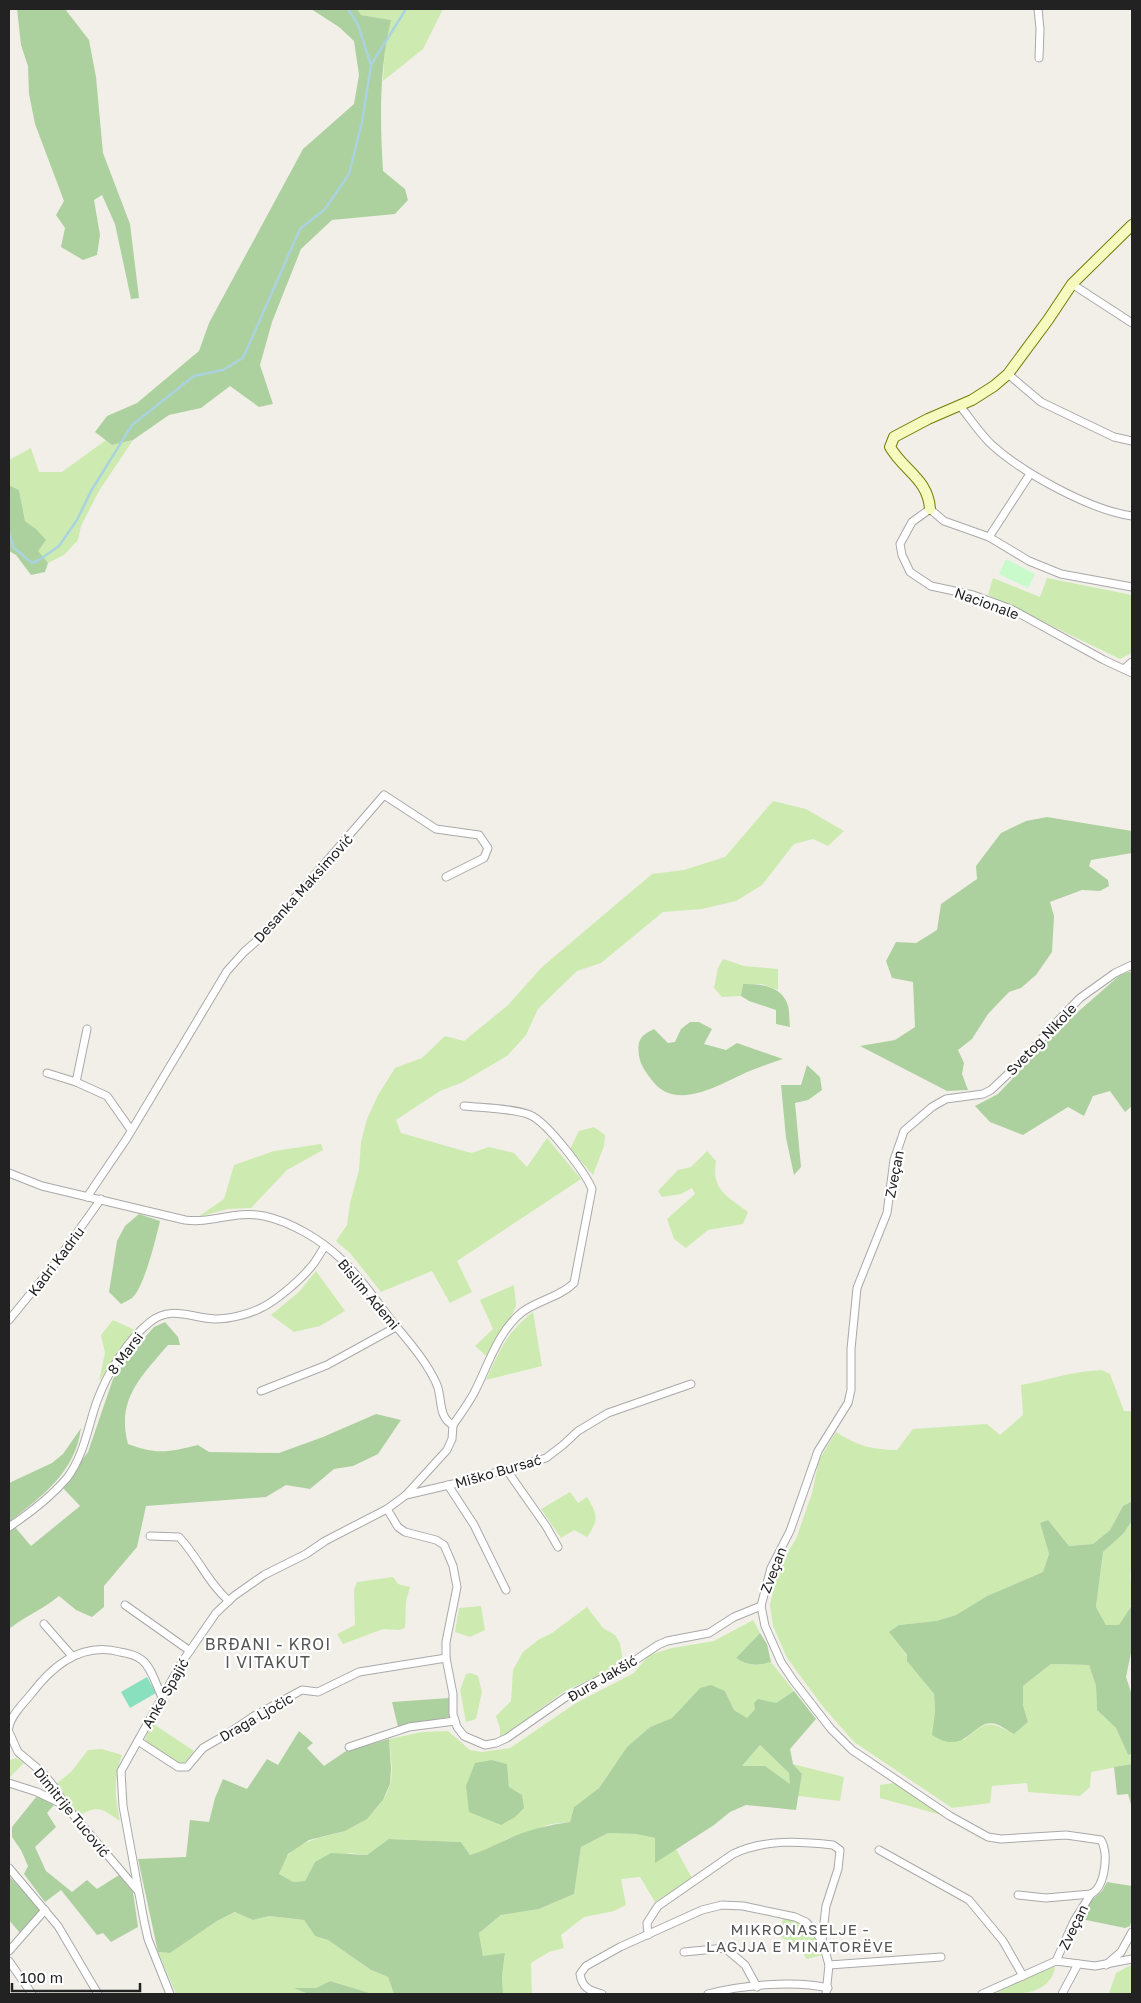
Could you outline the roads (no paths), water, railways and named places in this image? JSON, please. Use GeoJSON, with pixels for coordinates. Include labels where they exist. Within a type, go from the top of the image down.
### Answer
{"type":"FeatureCollection","features":[{"type":"Feature","properties":{"kind":"street"},"geometry":{"type":"LineString","coordinates":[[1038,9],[1040,29],[1039,58]]}},
{"type":"Feature","properties":{"kind":"street"},"geometry":{"type":"LineString","coordinates":[[1130,230],[1072,284],[1008,374],[985,393],[902,432],[894,437],[890,447],[919,479],[927,491],[930,509],[944,520],[989,537],[1029,560],[1061,574],[1132,587]]}},
{"type":"Feature","properties":{"kind":"street"},"geometry":{"type":"LineString","coordinates":[[1072,284],[1132,323]]}},
{"type":"Feature","properties":{"kind":"street"},"geometry":{"type":"LineString","coordinates":[[1008,374],[1041,402],[1114,437],[1132,441]]}},
{"type":"Feature","properties":{"kind":"street"},"geometry":{"type":"LineString","coordinates":[[960,406],[991,444],[1030,474],[1107,509],[1132,516]]}},
{"type":"Feature","properties":{"kind":"street"},"geometry":{"type":"LineString","coordinates":[[989,537],[1030,474]]}},
{"type":"Feature","properties":{"kind":"street","name":"Nacionale"},"geometry":{"type":"LineString","coordinates":[[930,509],[912,522],[900,544],[902,555],[910,572],[931,586],[973,595],[1011,609],[1104,660],[1132,673]]}},
{"type":"Feature","properties":{"kind":"street"},"geometry":{"type":"LineString","coordinates":[[1124,669],[1132,662]]}},
{"type":"Feature","properties":{"kind":"street","name":"Desanka Maksimović"},"geometry":{"type":"LineString","coordinates":[[87,1197],[131,1130],[228,971],[244,952],[260,938],[384,795],[436,830],[479,835],[488,848],[484,858],[446,877]]}},
{"type":"Feature","properties":{"kind":"street","name":"Svetog Nikole"},"geometry":{"type":"LineString","coordinates":[[946,1099],[983,1094],[991,1090],[1028,1055],[1080,998],[1115,973],[1132,965]]}},
{"type":"Feature","properties":{"kind":"street"},"geometry":{"type":"LineString","coordinates":[[76,1082],[87,1029]]}},
{"type":"Feature","properties":{"kind":"street"},"geometry":{"type":"LineString","coordinates":[[47,1073],[76,1082],[107,1096],[131,1130]]}},
{"type":"Feature","properties":{"kind":"street","name":"Zveçan"},"geometry":{"type":"LineString","coordinates":[[946,1099],[913,1121],[904,1130],[902,1135],[894,1160],[887,1213],[857,1288],[851,1349],[851,1390],[848,1403],[818,1451],[790,1530],[771,1568],[761,1606],[765,1626],[781,1662],[830,1729],[852,1750],[950,1816],[988,1837],[1001,1839],[1066,1834],[1101,1840],[1105,1849],[1103,1872],[1098,1889],[1091,1894],[1074,1921],[1056,1962]]}},
{"type":"Feature","properties":{"kind":"street"},"geometry":{"type":"LineString","coordinates":[[406,1495],[447,1450],[452,1439],[453,1425],[474,1392],[488,1360],[504,1333],[521,1313],[565,1291],[574,1283],[592,1189],[588,1178],[568,1153],[544,1126],[530,1115],[464,1106]]}},
{"type":"Feature","properties":{"kind":"street","name":"Bislim Ademi"},"geometry":{"type":"LineString","coordinates":[[9,1173],[42,1186],[194,1221],[236,1214],[264,1216],[291,1226],[325,1246],[350,1269],[432,1374],[438,1389],[442,1410],[447,1422],[453,1425]]}},
{"type":"Feature","properties":{"kind":"street","name":"Kadri Kadriu"},"geometry":{"type":"LineString","coordinates":[[9,1320],[54,1265],[101,1199]]}},
{"type":"Feature","properties":{"kind":"street","name":"8 Marsi"},"geometry":{"type":"LineString","coordinates":[[9,1527],[37,1508],[67,1478],[82,1449],[108,1374],[136,1336],[150,1322],[170,1313],[215,1319],[232,1317],[263,1307],[310,1268],[325,1246]]}},
{"type":"Feature","properties":{"kind":"street"},"geometry":{"type":"LineString","coordinates":[[260,1391],[327,1365],[396,1327]]}},
{"type":"Feature","properties":{"kind":"street","name":"Miško Bursać"},"geometry":{"type":"LineString","coordinates":[[406,1495],[546,1458],[564,1446],[578,1430],[608,1413],[691,1384]]}},
{"type":"Feature","properties":{"kind":"street"},"geometry":{"type":"LineString","coordinates":[[506,1469],[546,1526],[558,1547]]}},
{"type":"Feature","properties":{"kind":"street"},"geometry":{"type":"LineString","coordinates":[[448,1485],[474,1525],[506,1590]]}},
{"type":"Feature","properties":{"kind":"street","name":"Anke Spajić"},"geometry":{"type":"LineString","coordinates":[[170,1994],[148,1939],[124,1815],[121,1771],[162,1696],[216,1613],[264,1575],[387,1509],[406,1495]]}},
{"type":"Feature","properties":{"kind":"street"},"geometry":{"type":"LineString","coordinates":[[349,1747],[409,1727],[455,1721],[451,1677],[446,1658],[448,1623],[456,1600],[458,1587],[454,1566],[444,1545],[436,1540],[405,1532],[398,1527],[387,1509]]}},
{"type":"Feature","properties":{"kind":"street"},"geometry":{"type":"LineString","coordinates":[[150,1536],[179,1537],[217,1591],[229,1601]]}},
{"type":"Feature","properties":{"kind":"street"},"geometry":{"type":"LineString","coordinates":[[125,1605],[190,1651]]}},
{"type":"Feature","properties":{"kind":"street","name":"Ðura Jakšić"},"geometry":{"type":"LineString","coordinates":[[455,1721],[464,1736],[473,1741],[485,1745],[496,1743],[507,1738],[566,1697],[628,1665],[658,1645],[709,1633],[734,1617],[761,1606]]}},
{"type":"Feature","properties":{"kind":"street"},"geometry":{"type":"LineString","coordinates":[[44,1624],[72,1656]]}},
{"type":"Feature","properties":{"kind":"street"},"geometry":{"type":"LineString","coordinates":[[9,1727],[14,1717],[41,1681],[72,1656],[88,1650],[117,1651],[134,1655],[141,1659],[147,1666],[162,1696]]}},
{"type":"Feature","properties":{"kind":"street","name":"Draga Ljočic"},"geometry":{"type":"LineString","coordinates":[[138,1741],[178,1767],[184,1768],[190,1764],[202,1748],[254,1716],[302,1690],[318,1692],[359,1672],[446,1658]]}},
{"type":"Feature","properties":{"kind":"street","name":"Dimitrije Tucović"},"geometry":{"type":"LineString","coordinates":[[9,1732],[18,1752],[43,1773],[65,1805],[138,1892]]}},
{"type":"Feature","properties":{"kind":"street"},"geometry":{"type":"LineString","coordinates":[[9,1783],[37,1792],[65,1805]]}},
{"type":"Feature","properties":{"kind":"street"},"geometry":{"type":"LineString","coordinates":[[648,1935],[647,1923],[658,1906],[733,1854],[752,1846],[777,1842],[833,1845],[840,1850],[838,1869],[826,1906],[822,1940]]}},
{"type":"Feature","properties":{"kind":"street"},"geometry":{"type":"LineString","coordinates":[[879,1850],[969,1900],[1003,1941],[1023,1976]]}},
{"type":"Feature","properties":{"kind":"street"},"geometry":{"type":"LineString","coordinates":[[9,1868],[58,1926],[98,1994]]}},
{"type":"Feature","properties":{"kind":"street","name":"Zveçan"},"geometry":{"type":"LineString","coordinates":[[1018,1895],[1046,1898],[1091,1894]]}},
{"type":"Feature","properties":{"kind":"street"},"geometry":{"type":"LineString","coordinates":[[602,1994],[586,1988],[581,1978],[582,1970],[620,1947],[702,1910],[732,1905],[795,1917],[806,1922],[822,1940],[830,1965],[827,1991],[800,1984],[757,1987],[708,1994]]}},
{"type":"Feature","properties":{"kind":"street"},"geometry":{"type":"LineString","coordinates":[[9,1951],[45,1910]]}},
{"type":"Feature","properties":{"kind":"street"},"geometry":{"type":"LineString","coordinates":[[1106,1965],[1121,1952],[1132,1932]]}},
{"type":"Feature","properties":{"kind":"street"},"geometry":{"type":"LineString","coordinates":[[684,1952],[725,1948],[745,1965],[757,1987]]}},
{"type":"Feature","properties":{"kind":"street"},"geometry":{"type":"LineString","coordinates":[[830,1965],[941,1957]]}},
{"type":"Feature","properties":{"kind":"street"},"geometry":{"type":"LineString","coordinates":[[982,1994],[1056,1962],[1106,1965],[1132,1959]]}},
{"type":"Feature","properties":{"kind":"street"},"geometry":{"type":"LineString","coordinates":[[9,1961],[32,1994]]}},
{"type":"Feature","properties":{"kind":"street"},"geometry":{"type":"LineString","coordinates":[[1062,1994],[1078,1964]]}},
{"type":"Feature","properties":{"kind":"waterway"},"geometry":{"type":"LineString","coordinates":[[348,9],[358,25],[371,65]]}},
{"type":"Feature","properties":{"kind":"waterway"},"geometry":{"type":"LineString","coordinates":[[9,532],[13,547],[32,563],[59,546],[77,520],[91,491],[132,425],[194,376],[223,370],[243,358],[300,229],[325,209],[349,174],[362,122],[371,65],[406,9]]}},
{"type":"Feature","properties":{"kind":"district","name":"BRĐANI - KROI I VITAKUT"},"geometry":{"type":"Point","coordinates":[268,1653]}},
{"type":"Feature","properties":{"kind":"district","name":"MIKRONASELJE - LAGJJA E MINATORËVE"},"geometry":{"type":"Point","coordinates":[800,1938]}}]}
